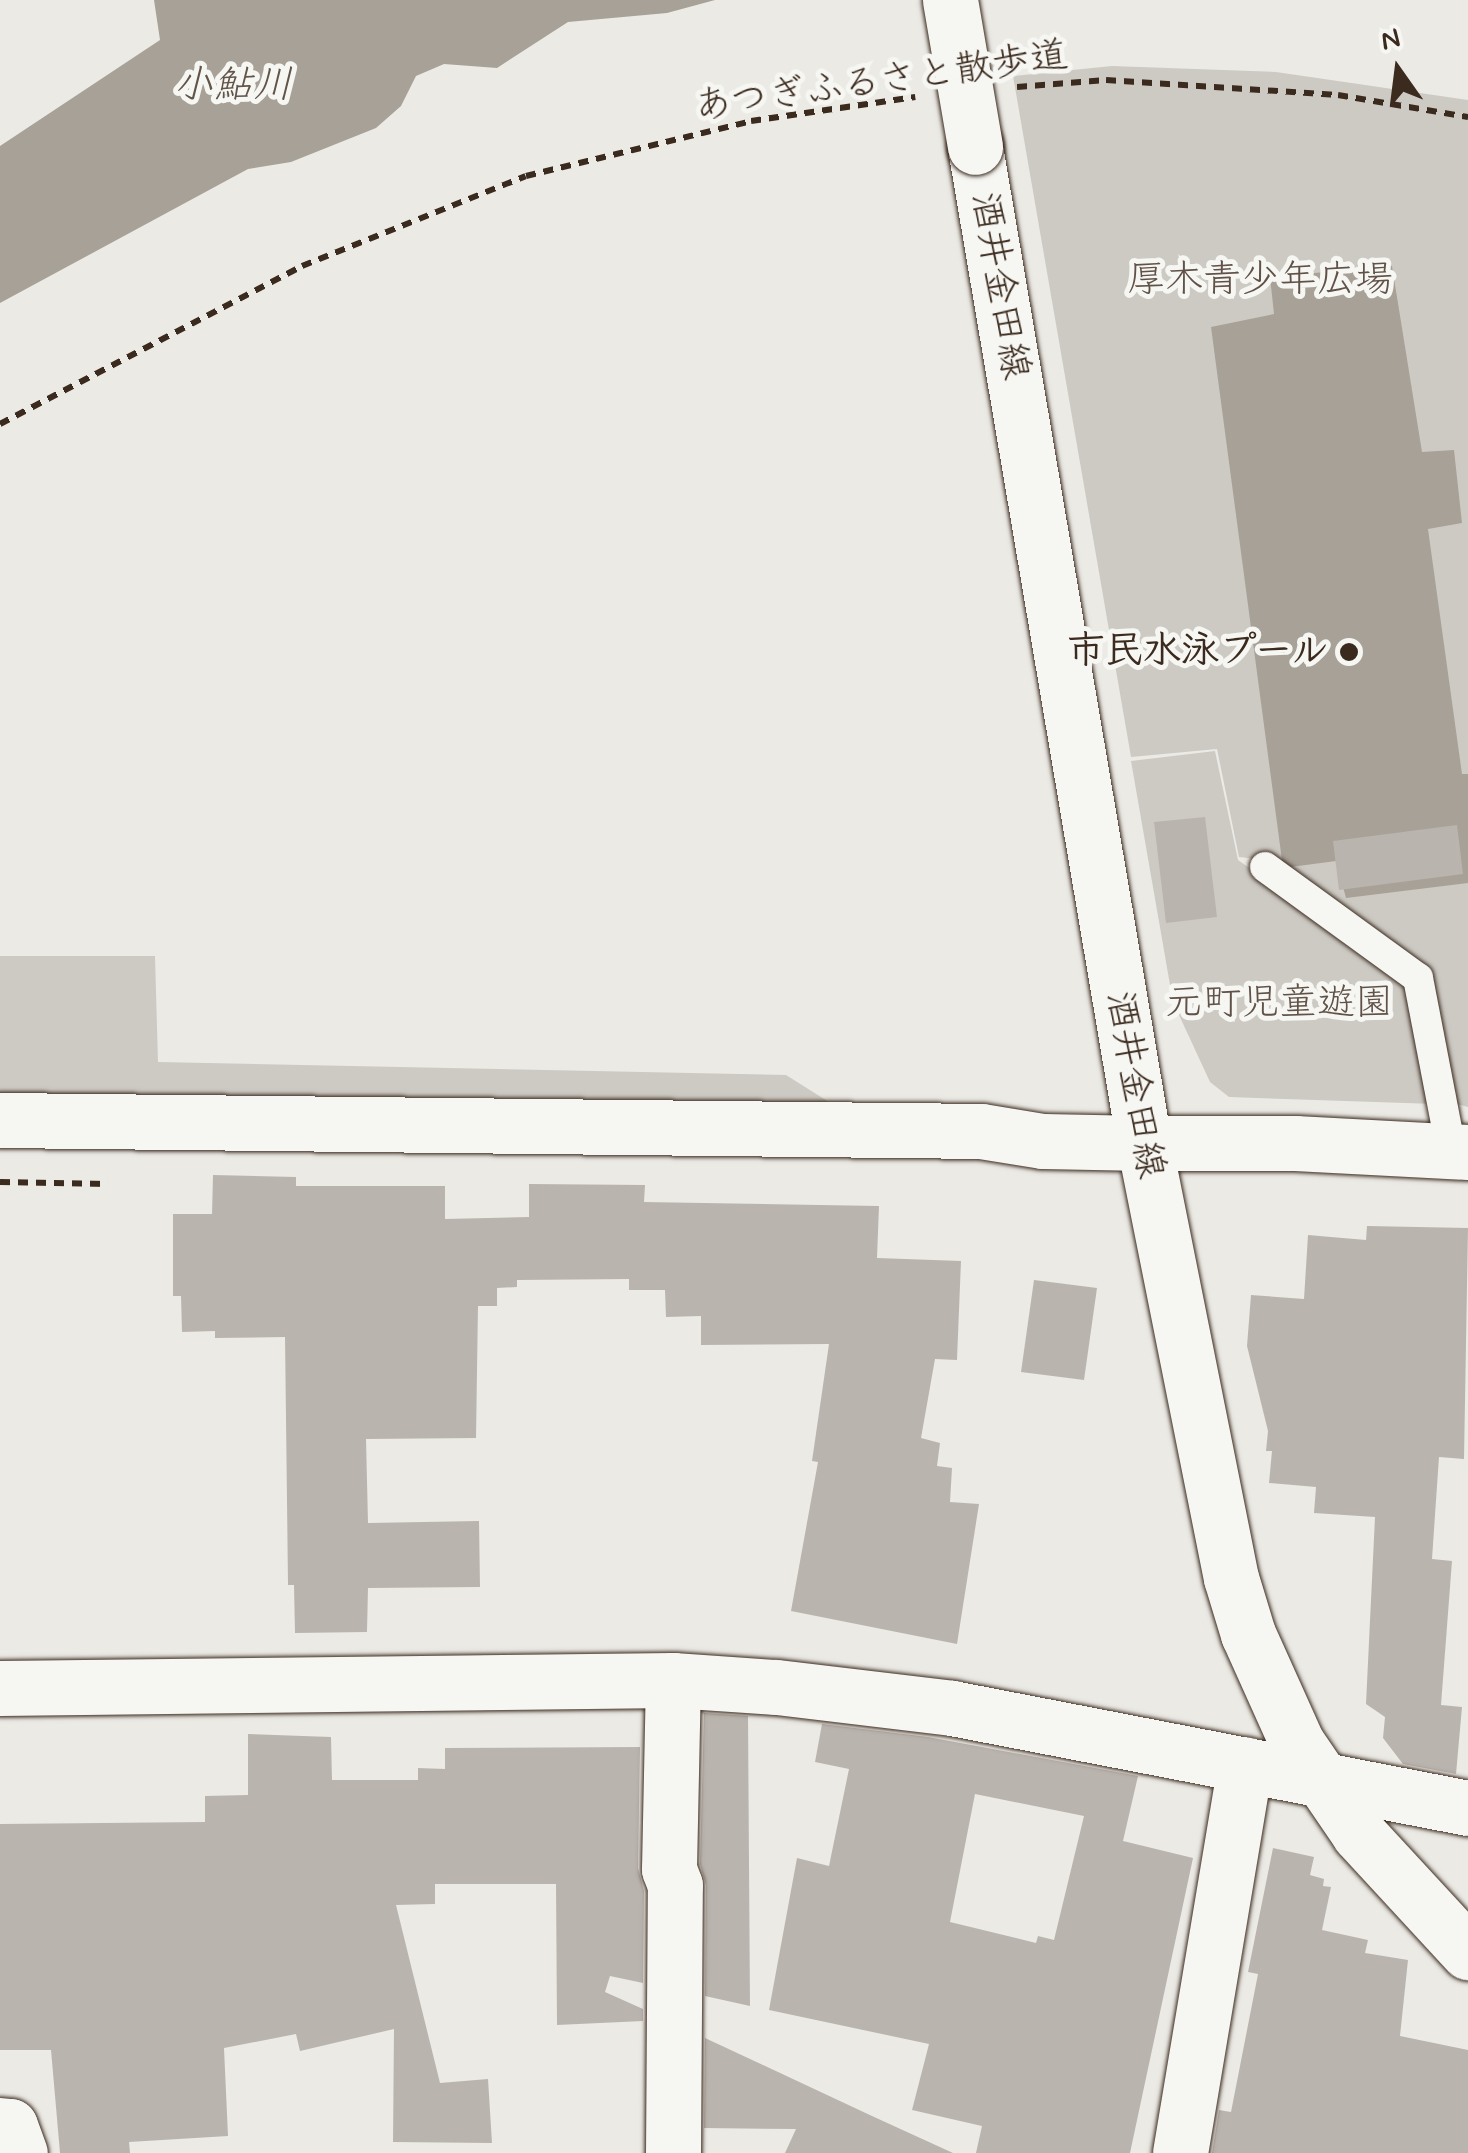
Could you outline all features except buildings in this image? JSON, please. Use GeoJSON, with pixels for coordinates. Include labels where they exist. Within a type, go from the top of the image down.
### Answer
{"type":"FeatureCollection","features":[{"type":"Feature","properties":{"kind":"street","name":"酒井金田線"},"geometry":{"type":"LineString","coordinates":[[950,0],[1144,1144],[1232,1578],[1274,1696],[1320,1777],[1359,1834],[1468,1952]]}},
{"type":"Feature","properties":{"kind":"street"},"geometry":{"type":"LineString","coordinates":[[0,1120],[980,1131],[1043,1142],[1295,1142],[1459,1151]]}},
{"type":"Feature","properties":{"kind":"street"},"geometry":{"type":"LineString","coordinates":[[0,1688],[673,1680],[778,1687],[952,1708],[1468,1808]]}},
{"type":"Feature","properties":{"kind":"street"},"geometry":{"type":"LineString","coordinates":[[673,1680],[669,1869],[676,1885],[673,2153]]}},
{"type":"Feature","properties":{"kind":"street"},"geometry":{"type":"LineString","coordinates":[[1180,2153],[1245,1764]]}},
{"type":"Feature","properties":{"kind":"street"},"geometry":{"type":"LineString","coordinates":[[0,2125],[10,2126],[20,2153]]}},
{"type":"Feature","properties":{"kind":"lane"},"geometry":{"type":"LineString","coordinates":[[1265,868],[1418,978],[1459,1151]]}},
{"type":"Feature","properties":{"kind":"path","name":"あつぎふるさと散歩道"},"geometry":{"type":"LineString","coordinates":[[1008,88],[1106,80],[1338,95],[1468,117]]}},
{"type":"Feature","properties":{"kind":"path","name":"あつぎふるさと散歩道"},"geometry":{"type":"LineString","coordinates":[[0,424],[302,266],[526,176],[751,121],[935,94]]}},
{"type":"Feature","properties":{"kind":"path"},"geometry":{"type":"LineString","coordinates":[[0,1182],[108,1184]]}},
{"type":"Feature","properties":{"kind":"green space","name":"厚木青少年広場"},"geometry":{"type":"Polygon","coordinates":[[[1112,66],[1276,72],[1468,100],[1468,1107],[1449,1102],[1422,974],[1266,860],[1239,857],[1217,749],[1131,757],[1013,76],[1112,66]]]}},
{"type":"Feature","properties":{"kind":"green space","name":"元町児童遊園"},"geometry":{"type":"Polygon","coordinates":[[[1215,751],[1238,860],[1412,981],[1435,1104],[1229,1097],[1210,1082],[1173,1002],[1131,761],[1215,751]]]}},
{"type":"Feature","properties":{"kind":"green space"},"geometry":{"type":"Polygon","coordinates":[[[0,956],[155,956],[158,1062],[786,1075],[848,1114],[0,1104],[0,956]]]}},
{"type":"Feature","properties":{"kind":"water","name":"小鮎川"},"geometry":{"type":"Polygon","coordinates":[[[154,0],[715,0],[667,13],[568,22],[497,68],[444,64],[416,76],[401,106],[376,128],[291,162],[248,169],[0,303],[0,146],[160,40],[154,0]]]}},
{"type":"Feature","properties":{"kind":"water","name":"市民水泳プール"},"geometry":{"type":"Polygon","coordinates":[[[1392,266],[1422,452],[1454,450],[1462,523],[1428,529],[1462,774],[1468,774],[1468,883],[1346,898],[1336,861],[1283,868],[1211,327],[1274,314],[1270,277],[1392,266]]]}},
{"type":"Feature","properties":{"kind":"place","name":"市民水泳プール"},"geometry":{"type":"Point","coordinates":[1349,652]}}]}
